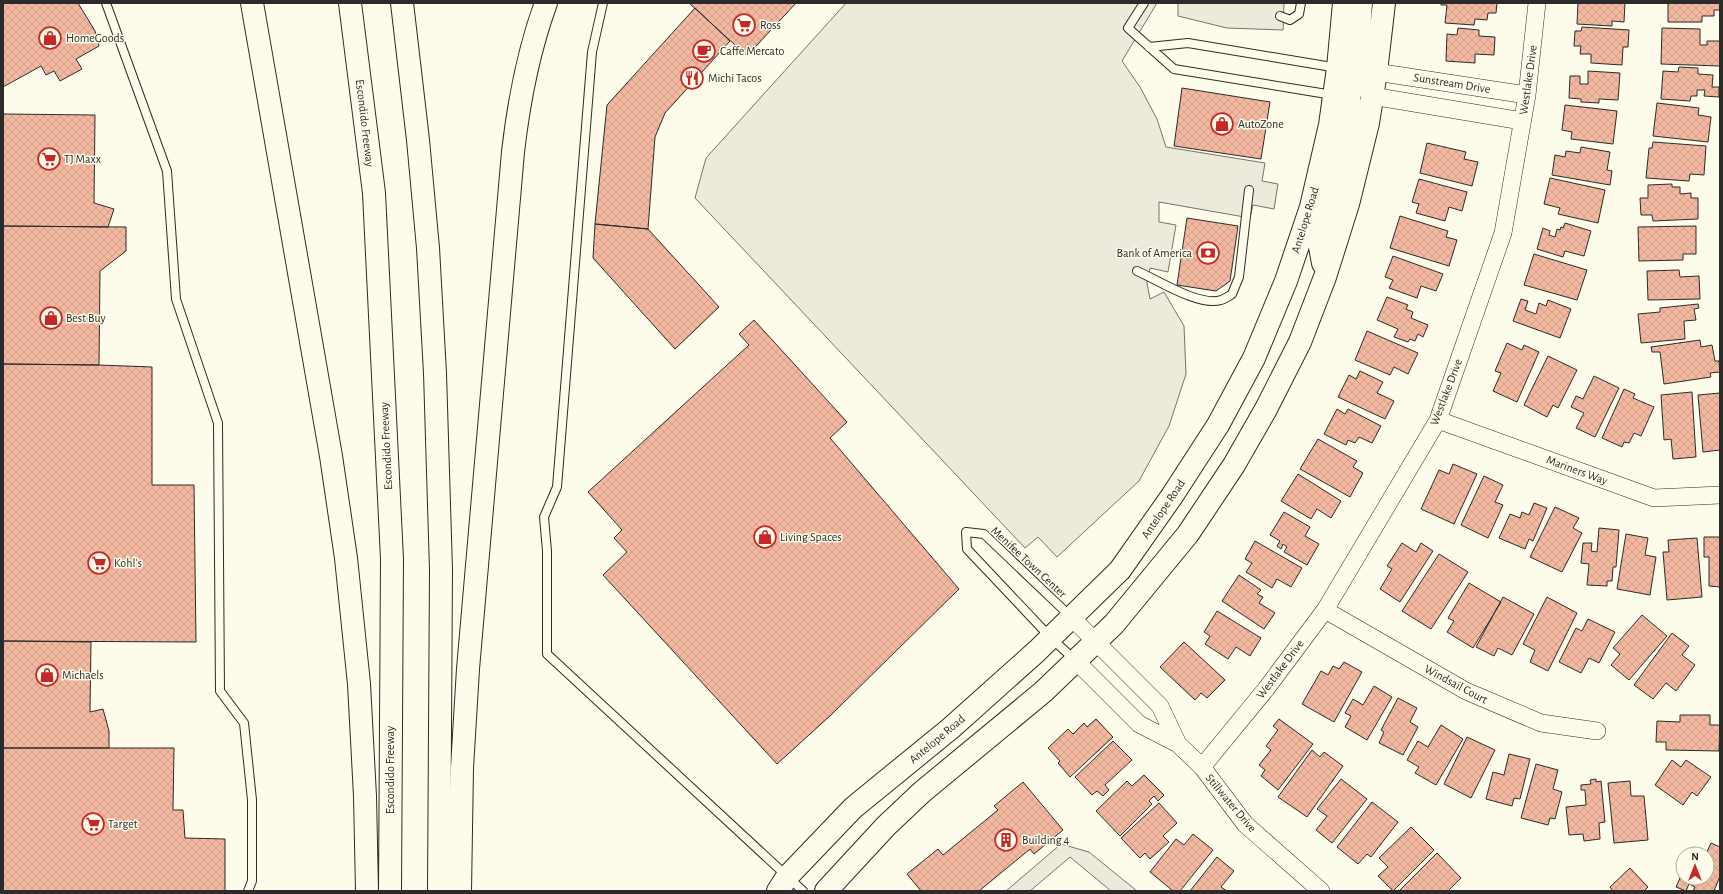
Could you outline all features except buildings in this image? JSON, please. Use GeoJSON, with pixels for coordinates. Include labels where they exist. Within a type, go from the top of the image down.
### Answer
{"type":"FeatureCollection","features":[{"type":"Feature","properties":{"kind":"main road"},"geometry":{"type":"LineString","coordinates":[[252,3],[329,440],[346,558],[359,684],[366,796],[367,891]]}},
{"type":"Feature","properties":{"kind":"main road","name":"Escondido Freeway"},"geometry":{"type":"LineString","coordinates":[[350,3],[374,193],[392,559],[390,891]]}},
{"type":"Feature","properties":{"kind":"main road"},"geometry":{"type":"LineString","coordinates":[[402,3],[428,248],[435,373],[441,570],[439,891]]}},
{"type":"Feature","properties":{"kind":"main road"},"geometry":{"type":"LineString","coordinates":[[460,891],[462,768],[468,669],[513,152],[520,96],[530,55],[546,3]]}},
{"type":"Feature","properties":{"kind":"main road","name":"Antelope Road"},"geometry":{"type":"LineString","coordinates":[[790,886],[853,808],[951,728],[1051,638],[1120,570],[1168,503],[1218,425],[1254,358],[1286,281],[1311,207],[1330,125],[1338,68],[1344,3]]}},
{"type":"Feature","properties":{"kind":"main road"},"geometry":{"type":"LineString","coordinates":[[1361,3],[1357,60],[1372,96]]}},
{"type":"Feature","properties":{"kind":"main road"},"geometry":{"type":"LineString","coordinates":[[826,891],[881,832],[922,792],[1043,692],[1114,624],[1188,534],[1234,465],[1266,409],[1300,342],[1325,277],[1348,204],[1368,123],[1384,3]]}},
{"type":"Feature","properties":{"kind":"main road"},"geometry":{"type":"LineString","coordinates":[[1325,277],[1320,247],[1350,108],[1348,85],[1338,68]]}},
{"type":"Feature","properties":{"kind":"street","name":"Westlake Drive"},"geometry":{"type":"LineString","coordinates":[[1202,768],[1266,689],[1325,610],[1438,420],[1502,233],[1527,95],[1536,3]]}},
{"type":"Feature","properties":{"kind":"street","name":"Sunstream Drive"},"geometry":{"type":"LineString","coordinates":[[1376,72],[1527,95]]}},
{"type":"Feature","properties":{"kind":"street"},"geometry":{"type":"LineString","coordinates":[[1372,96],[1522,121]]}},
{"type":"Feature","properties":{"kind":"street","name":"Mariners Way"},"geometry":{"type":"LineString","coordinates":[[1438,420],[1654,498],[1720,495]]}},
{"type":"Feature","properties":{"kind":"street","name":"Windsail Court"},"geometry":{"type":"LineString","coordinates":[[1325,610],[1466,692],[1541,723],[1597,731]]}},
{"type":"Feature","properties":{"kind":"street","name":"Stillwater Drive"},"geometry":{"type":"LineString","coordinates":[[1072,618],[1160,706],[1178,744]]}},
{"type":"Feature","properties":{"kind":"street","name":"Stillwater Drive"},"geometry":{"type":"LineString","coordinates":[[1076,661],[1139,724],[1178,744],[1202,768],[1245,824],[1321,891]]}},
{"type":"Feature","properties":{"kind":"lane"},"geometry":{"type":"LineString","coordinates":[[106,3],[167,171],[176,299],[218,423],[220,692],[244,723],[252,800],[252,881],[248,891]]}},
{"type":"Feature","properties":{"kind":"lane"},"geometry":{"type":"LineString","coordinates":[[603,3],[592,52],[557,487],[544,517],[547,551],[547,654],[790,886]]}},
{"type":"Feature","properties":{"kind":"lane"},"geometry":{"type":"LineString","coordinates":[[1144,3],[1128,28],[1174,69],[1334,95]]}},
{"type":"Feature","properties":{"kind":"lane"},"geometry":{"type":"LineString","coordinates":[[1280,16],[1290,20],[1299,14],[1302,3]]}},
{"type":"Feature","properties":{"kind":"lane"},"geometry":{"type":"LineString","coordinates":[[1149,47],[1188,43],[1338,68]]}},
{"type":"Feature","properties":{"kind":"lane"},"geometry":{"type":"LineString","coordinates":[[1137,271],[1184,294],[1201,299],[1220,300],[1232,294],[1239,277],[1249,190]]}},
{"type":"Feature","properties":{"kind":"lane","name":"Menifee Town Center"},"geometry":{"type":"LineString","coordinates":[[1051,638],[968,549],[966,532],[984,534],[1072,618]]}},
{"type":"Feature","properties":{"kind":"lane"},"geometry":{"type":"LineString","coordinates":[[1051,638],[1076,661]]}},
{"type":"Feature","properties":{"kind":"shaded area"},"geometry":{"type":"Polygon","coordinates":[[[846,3],[1157,3],[1122,61],[1140,87],[1157,119],[1166,147],[1265,163],[1262,181],[1278,184],[1274,209],[1253,205],[1250,218],[1159,202],[1159,222],[1176,225],[1168,272],[1150,268],[1147,283],[1150,299],[1164,292],[1184,326],[1186,374],[1169,426],[1139,481],[1057,557],[1038,537],[1025,548],[695,198],[706,158],[846,3]]]}},
{"type":"Feature","properties":{"kind":"shaded area"},"geometry":{"type":"Polygon","coordinates":[[[1178,3],[1284,3],[1283,30],[1227,28],[1178,16],[1178,3]]]}},
{"type":"Feature","properties":{"kind":"shaded area"},"geometry":{"type":"Polygon","coordinates":[[[1061,844],[1089,852],[1137,891],[1111,891],[1070,857],[1030,891],[1006,891],[1061,844]]]}},
{"type":"Feature","properties":{"kind":"place","name":"Ross"},"geometry":{"type":"Point","coordinates":[744,25]}},
{"type":"Feature","properties":{"kind":"place","name":"HomeGoods"},"geometry":{"type":"Point","coordinates":[50,38]}},
{"type":"Feature","properties":{"kind":"place","name":"Caffe Mercato"},"geometry":{"type":"Point","coordinates":[704,51]}},
{"type":"Feature","properties":{"kind":"place","name":"Michi Tacos"},"geometry":{"type":"Point","coordinates":[692,78]}},
{"type":"Feature","properties":{"kind":"place","name":"AutoZone"},"geometry":{"type":"Point","coordinates":[1222,124]}},
{"type":"Feature","properties":{"kind":"place","name":"TJ Maxx"},"geometry":{"type":"Point","coordinates":[49,159]}},
{"type":"Feature","properties":{"kind":"place","name":"Bank of America"},"geometry":{"type":"Point","coordinates":[1208,253]}},
{"type":"Feature","properties":{"kind":"place","name":"Best Buy"},"geometry":{"type":"Point","coordinates":[51,318]}},
{"type":"Feature","properties":{"kind":"place","name":"Living Spaces"},"geometry":{"type":"Point","coordinates":[765,537]}},
{"type":"Feature","properties":{"kind":"place","name":"Kohl's"},"geometry":{"type":"Point","coordinates":[99,563]}},
{"type":"Feature","properties":{"kind":"place","name":"Michaels"},"geometry":{"type":"Point","coordinates":[47,675]}},
{"type":"Feature","properties":{"kind":"place","name":"Target"},"geometry":{"type":"Point","coordinates":[93,824]}},
{"type":"Feature","properties":{"kind":"place","name":"Building 4"},"geometry":{"type":"Point","coordinates":[1006,840]}}]}
